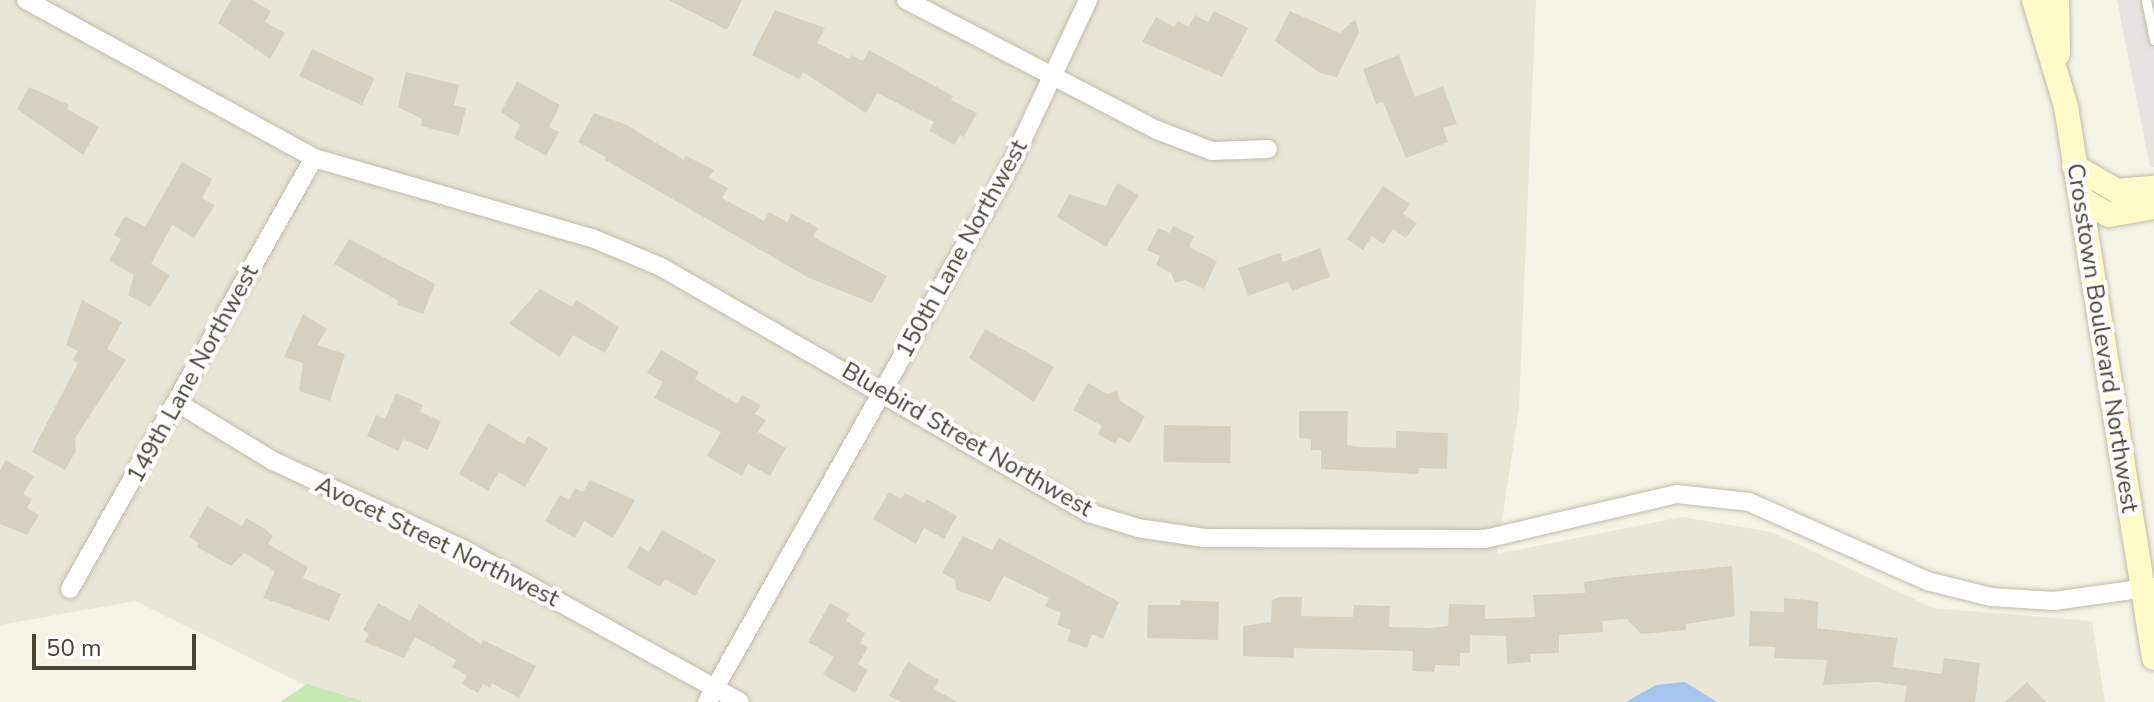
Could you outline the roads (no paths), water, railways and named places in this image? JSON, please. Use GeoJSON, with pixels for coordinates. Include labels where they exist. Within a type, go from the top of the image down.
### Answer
{"type":"FeatureCollection","features":[{"type":"Feature","properties":{"kind":"street","name":"Bluebird Street Northwest"},"geometry":{"type":"LineString","coordinates":[[26,0],[314,158],[606,244],[661,267],[1089,513],[1138,528],[1204,538],[1485,539],[1677,494],[1749,502],[1927,581],[1980,595],[2038,602],[2148,588]]}},
{"type":"Feature","properties":{"kind":"street"},"geometry":{"type":"LineString","coordinates":[[906,0],[1157,130],[1212,151],[1268,149]]}},
{"type":"Feature","properties":{"kind":"street","name":"150th Lane Northwest"},"geometry":{"type":"LineString","coordinates":[[710,694],[883,392],[1055,76],[1088,0]]}},
{"type":"Feature","properties":{"kind":"street","name":"Crosstown Boulevard Northwest"},"geometry":{"type":"LineString","coordinates":[[2034,0],[2057,65]]}},
{"type":"Feature","properties":{"kind":"street","name":"Crosstown Boulevard Northwest"},"geometry":{"type":"LineString","coordinates":[[2057,0],[2057,65],[2148,588],[2154,658]]}},
{"type":"Feature","properties":{"kind":"street","name":"149th Lane Northwest"},"geometry":{"type":"LineString","coordinates":[[70,589],[314,158]]}},
{"type":"Feature","properties":{"kind":"street"},"geometry":{"type":"LineString","coordinates":[[2074,166],[2117,191],[2154,188]]}},
{"type":"Feature","properties":{"kind":"street"},"geometry":{"type":"LineString","coordinates":[[2081,199],[2109,215],[2154,207]]}},
{"type":"Feature","properties":{"kind":"street","name":"Avocet Street Northwest"},"geometry":{"type":"LineString","coordinates":[[178,403],[273,461],[463,549],[710,694],[740,702]]}},
{"type":"Feature","properties":{"kind":"lane"},"geometry":{"type":"LineString","coordinates":[[2146,0],[2154,40]]}},
{"type":"Feature","properties":{"kind":"water"},"geometry":{"type":"Polygon","coordinates":[[[1685,682],[1717,702],[1626,702],[1656,685],[1685,682]]]}}]}
